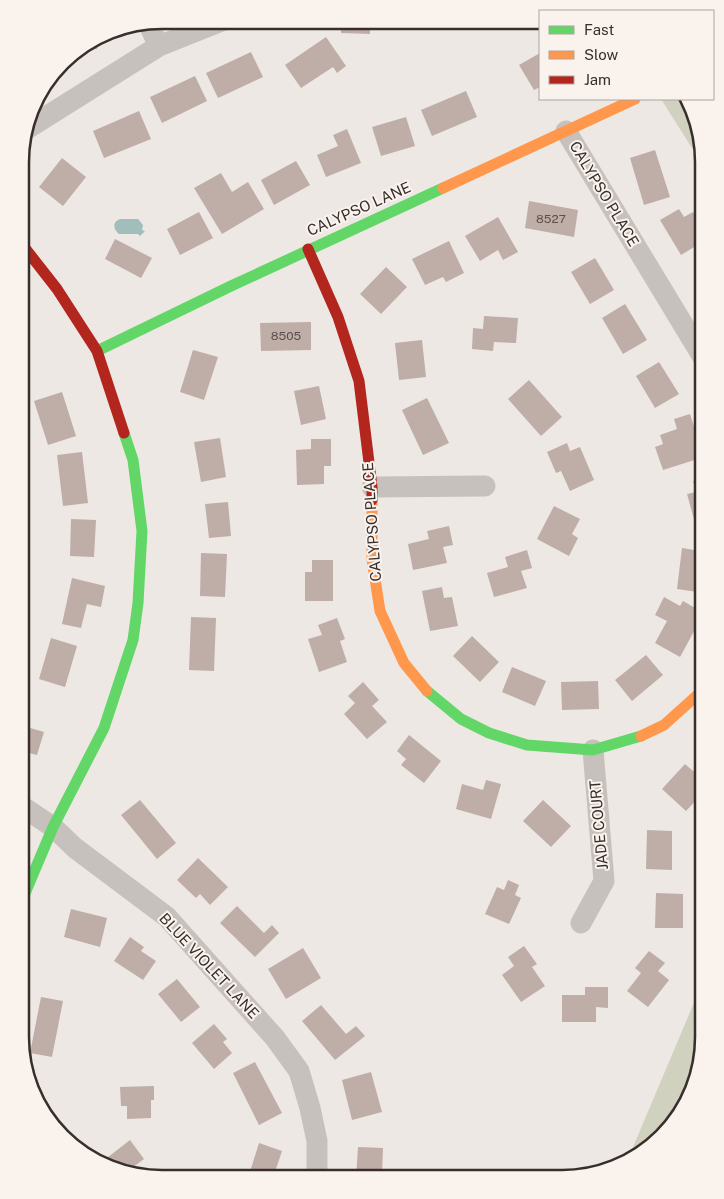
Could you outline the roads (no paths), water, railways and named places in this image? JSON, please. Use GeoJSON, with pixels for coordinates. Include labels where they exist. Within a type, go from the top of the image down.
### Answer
{"type":"FeatureCollection","features":[{"type":"Feature","properties":{"kind":"street"},"geometry":{"type":"LineString","coordinates":[[151,29],[159,46]]}},
{"type":"Feature","properties":{"kind":"street"},"geometry":{"type":"LineString","coordinates":[[34,124],[159,46],[202,29]]}},
{"type":"Feature","properties":{"kind":"street","name":"CALYPSO LANE"},"geometry":{"type":"LineString","coordinates":[[98,351],[308,249],[632,100]]}},
{"type":"Feature","properties":{"kind":"street","name":"CALYPSO PLACE"},"geometry":{"type":"LineString","coordinates":[[566,131],[695,344]]}},
{"type":"Feature","properties":{"kind":"street","name":"CALYPSO PLACE"},"geometry":{"type":"LineString","coordinates":[[308,249],[338,317],[359,381],[372,487],[372,559],[380,611],[404,663],[425,688],[461,719],[489,733],[527,745],[593,750],[644,736],[664,725],[695,697]]}},
{"type":"Feature","properties":{"kind":"street"},"geometry":{"type":"LineString","coordinates":[[29,253],[57,289],[98,351],[133,460],[142,531],[138,604],[133,640],[104,728],[53,827],[29,884]]}},
{"type":"Feature","properties":{"kind":"street"},"geometry":{"type":"LineString","coordinates":[[372,487],[485,486]]}},
{"type":"Feature","properties":{"kind":"street","name":"JADE COURT"},"geometry":{"type":"LineString","coordinates":[[581,923],[604,881],[593,750]]}},
{"type":"Feature","properties":{"kind":"street","name":"BLUE VIOLET LANE"},"geometry":{"type":"LineString","coordinates":[[29,811],[53,827],[75,848],[167,917],[275,1038],[299,1071],[317,1141],[317,1170]]}},
{"type":"Feature","properties":{"kind":"water"},"geometry":{"type":"Polygon","coordinates":[[[120,219],[138,219],[143,225],[142,230],[145,231],[140,236],[138,234],[119,234],[114,226],[120,219]]]}}]}
